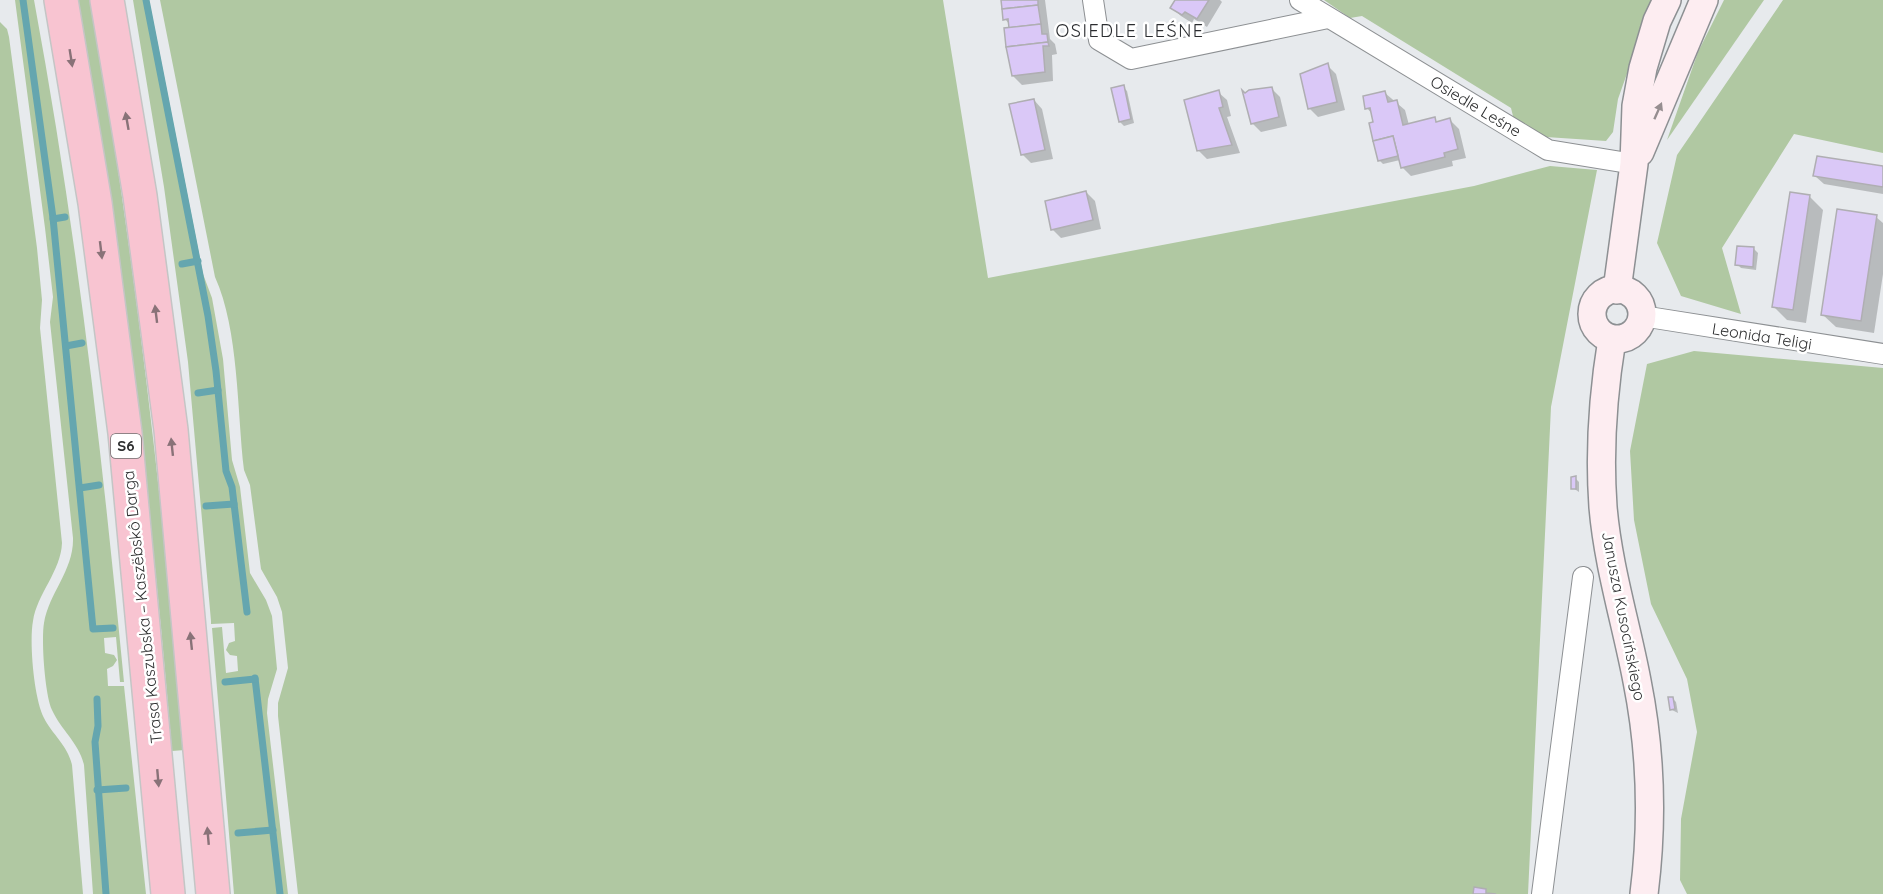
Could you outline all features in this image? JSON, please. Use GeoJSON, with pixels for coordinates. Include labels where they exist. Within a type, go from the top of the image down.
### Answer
{"type":"FeatureCollection","features":[{"type":"Feature","properties":{"kind":"highway","name":"Trasa Kaszubska – Kaszëbskô Darga"},"geometry":{"type":"LineString","coordinates":[[61,0],[95,203],[125,433],[168,894]]}},
{"type":"Feature","properties":{"kind":"highway"},"geometry":{"type":"LineString","coordinates":[[107,0],[140,196],[171,430],[213,894]]}},
{"type":"Feature","properties":{"kind":"street"},"geometry":{"type":"LineString","coordinates":[[1093,0],[1099,39],[1131,59],[1328,18]]}},
{"type":"Feature","properties":{"kind":"street","name":"Osiedle Leśne"},"geometry":{"type":"LineString","coordinates":[[1300,0],[1548,150],[1634,164]]}},
{"type":"Feature","properties":{"kind":"street"},"geometry":{"type":"LineString","coordinates":[[1617,290],[1634,164],[1636,106],[1643,68],[1657,21],[1667,0]]}},
{"type":"Feature","properties":{"kind":"street"},"geometry":{"type":"LineString","coordinates":[[1634,164],[1704,0]]}},
{"type":"Feature","properties":{"kind":"street"},"geometry":{"type":"LineString","coordinates":[[1617,290],[1635,297],[1642,316],[1639,326],[1632,334],[1623,339],[1612,339],[1603,335],[1596,327],[1593,307],[1598,298],[1606,292],[1617,290]]}},
{"type":"Feature","properties":{"kind":"street","name":"Leonida Teligi"},"geometry":{"type":"LineString","coordinates":[[1642,316],[1883,354]]}},
{"type":"Feature","properties":{"kind":"street","name":"Janusza Kusocińskiego"},"geometry":{"type":"LineString","coordinates":[[1612,339],[1603,435],[1604,508],[1611,564],[1639,692],[1648,758],[1649,813],[1644,894]]}},
{"type":"Feature","properties":{"kind":"street","name":"Janusza Kusocińskiego"},"geometry":{"type":"LineString","coordinates":[[1542,894],[1583,577]]}},
{"type":"Feature","properties":{"kind":"green space"},"geometry":{"type":"Polygon","coordinates":[[[15,0],[34,0],[63,170],[97,425],[124,682],[120,682],[116,637],[104,638],[105,653],[114,655],[117,660],[107,669],[108,686],[124,686],[146,894],[93,894],[84,765],[74,743],[52,710],[47,692],[43,654],[44,623],[70,561],[73,538],[50,322],[53,297],[15,0]]]}},
{"type":"Feature","properties":{"kind":"green space"},"geometry":{"type":"Polygon","coordinates":[[[77,0],[91,0],[121,187],[146,374],[185,750],[172,751],[133,374],[93,93],[77,0]]]}},
{"type":"Feature","properties":{"kind":"green space"},"geometry":{"type":"Polygon","coordinates":[[[133,0],[149,0],[203,274],[212,298],[223,359],[232,460],[240,487],[250,573],[266,600],[272,616],[277,669],[268,699],[267,713],[288,894],[234,894],[212,628],[222,627],[226,673],[238,671],[237,656],[230,655],[226,650],[229,643],[235,641],[234,623],[211,624],[188,362],[164,187],[133,0]]]}},
{"type":"Feature","properties":{"kind":"green space"},"geometry":{"type":"Polygon","coordinates":[[[160,0],[943,0],[988,278],[1474,186],[1550,166],[1597,170],[1551,407],[1528,894],[298,894],[278,716],[278,703],[288,668],[282,612],[277,597],[261,569],[250,485],[244,470],[236,371],[229,321],[215,277],[160,0]]]}},
{"type":"Feature","properties":{"kind":"green space"},"geometry":{"type":"Polygon","coordinates":[[[1324,0],[1653,0],[1618,99],[1613,132],[1606,141],[1546,137],[1514,120],[1511,108],[1362,16],[1350,18],[1324,0]]]}},
{"type":"Feature","properties":{"kind":"green space"},"geometry":{"type":"Polygon","coordinates":[[[1724,0],[1764,0],[1667,140],[1698,52],[1724,0]]]}},
{"type":"Feature","properties":{"kind":"green space"},"geometry":{"type":"Polygon","coordinates":[[[1783,0],[1883,0],[1883,153],[1794,134],[1722,248],[1741,314],[1681,296],[1657,243],[1677,155],[1783,0]]]}},
{"type":"Feature","properties":{"kind":"green space"},"geometry":{"type":"Polygon","coordinates":[[[0,22],[7,29],[9,37],[37,248],[42,300],[40,328],[62,543],[58,563],[35,611],[32,630],[33,670],[40,709],[47,724],[67,752],[72,765],[83,894],[0,894],[0,22]]]}},
{"type":"Feature","properties":{"kind":"green space"},"geometry":{"type":"Polygon","coordinates":[[[1694,351],[1883,368],[1883,894],[1687,894],[1680,880],[1681,819],[1697,732],[1687,679],[1651,604],[1634,520],[1630,451],[1647,364],[1694,351]]]}},
{"type":"Feature","properties":{"kind":"building"},"geometry":{"type":"Polygon","coordinates":[[[1001,0],[1038,0],[1038,5],[1002,9],[1001,0]]]}},
{"type":"Feature","properties":{"kind":"building"},"geometry":{"type":"Polygon","coordinates":[[[1175,0],[1209,0],[1197,19],[1185,12],[1182,15],[1170,8],[1175,0]]]}},
{"type":"Feature","properties":{"kind":"building"},"geometry":{"type":"Polygon","coordinates":[[[1038,5],[1041,24],[1009,28],[1008,19],[1003,20],[1002,9],[1038,5]]]}},
{"type":"Feature","properties":{"kind":"building"},"geometry":{"type":"Polygon","coordinates":[[[1041,24],[1042,34],[1047,34],[1048,42],[1006,47],[1004,28],[1041,24]]]}},
{"type":"Feature","properties":{"kind":"building"},"geometry":{"type":"Polygon","coordinates":[[[1048,42],[1049,46],[1043,46],[1045,72],[1012,76],[1006,47],[1048,42]]]}},
{"type":"Feature","properties":{"kind":"building"},"geometry":{"type":"Polygon","coordinates":[[[1328,63],[1337,102],[1308,109],[1300,74],[1328,63]]]}},
{"type":"Feature","properties":{"kind":"building"},"geometry":{"type":"Polygon","coordinates":[[[1124,85],[1131,119],[1119,122],[1111,88],[1124,85]]]}},
{"type":"Feature","properties":{"kind":"building"},"geometry":{"type":"Polygon","coordinates":[[[1272,87],[1279,117],[1251,124],[1242,90],[1245,93],[1249,90],[1272,87]]]}},
{"type":"Feature","properties":{"kind":"building"},"geometry":{"type":"Polygon","coordinates":[[[1219,90],[1223,107],[1219,108],[1232,145],[1197,151],[1184,100],[1219,90]]]}},
{"type":"Feature","properties":{"kind":"building"},"geometry":{"type":"Polygon","coordinates":[[[1385,91],[1388,102],[1397,100],[1403,125],[1435,117],[1436,122],[1450,118],[1458,149],[1444,153],[1445,157],[1401,168],[1393,136],[1373,141],[1369,123],[1373,122],[1370,108],[1365,109],[1363,96],[1385,91]]]}},
{"type":"Feature","properties":{"kind":"building"},"geometry":{"type":"Polygon","coordinates":[[[1034,99],[1045,150],[1021,155],[1009,104],[1034,99]]]}},
{"type":"Feature","properties":{"kind":"building"},"geometry":{"type":"Polygon","coordinates":[[[1393,136],[1398,156],[1378,161],[1373,141],[1393,136]]]}},
{"type":"Feature","properties":{"kind":"building"},"geometry":{"type":"Polygon","coordinates":[[[1817,156],[1883,166],[1883,187],[1813,176],[1817,156]]]}},
{"type":"Feature","properties":{"kind":"building"},"geometry":{"type":"Polygon","coordinates":[[[1086,191],[1093,220],[1051,230],[1045,201],[1086,191]]]}},
{"type":"Feature","properties":{"kind":"building"},"geometry":{"type":"Polygon","coordinates":[[[1790,192],[1810,195],[1793,310],[1772,307],[1790,192]]]}},
{"type":"Feature","properties":{"kind":"building"},"geometry":{"type":"Polygon","coordinates":[[[1837,209],[1877,215],[1861,321],[1821,315],[1837,209]]]}},
{"type":"Feature","properties":{"kind":"building"},"geometry":{"type":"Polygon","coordinates":[[[1737,246],[1754,247],[1753,267],[1735,265],[1737,246]]]}},
{"type":"Feature","properties":{"kind":"building"},"geometry":{"type":"Polygon","coordinates":[[[1576,476],[1576,489],[1571,489],[1571,477],[1576,476]]]}},
{"type":"Feature","properties":{"kind":"building"},"geometry":{"type":"Polygon","coordinates":[[[1668,697],[1673,697],[1675,709],[1670,710],[1668,697]]]}},
{"type":"Feature","properties":{"kind":"building"},"geometry":{"type":"Polygon","coordinates":[[[1474,887],[1486,889],[1486,893],[1496,894],[1473,894],[1474,887]]]}},
{"type":"Feature","properties":{"kind":"waterway"},"geometry":{"type":"LineString","coordinates":[[23,0],[53,218],[93,629],[113,628]]}},
{"type":"Feature","properties":{"kind":"waterway"},"geometry":{"type":"LineString","coordinates":[[146,0],[208,316],[226,471],[232,487],[247,612]]}},
{"type":"Feature","properties":{"kind":"waterway"},"geometry":{"type":"LineString","coordinates":[[53,219],[65,217]]}},
{"type":"Feature","properties":{"kind":"waterway"},"geometry":{"type":"LineString","coordinates":[[182,264],[198,261]]}},
{"type":"Feature","properties":{"kind":"waterway"},"geometry":{"type":"LineString","coordinates":[[66,346],[82,343]]}},
{"type":"Feature","properties":{"kind":"waterway"},"geometry":{"type":"LineString","coordinates":[[198,393],[218,390]]}},
{"type":"Feature","properties":{"kind":"waterway"},"geometry":{"type":"LineString","coordinates":[[80,488],[99,485]]}},
{"type":"Feature","properties":{"kind":"waterway"},"geometry":{"type":"LineString","coordinates":[[206,506],[234,504]]}},
{"type":"Feature","properties":{"kind":"waterway"},"geometry":{"type":"LineString","coordinates":[[255,678],[280,894]]}},
{"type":"Feature","properties":{"kind":"waterway"},"geometry":{"type":"LineString","coordinates":[[225,682],[255,679]]}},
{"type":"Feature","properties":{"kind":"waterway"},"geometry":{"type":"LineString","coordinates":[[97,699],[98,726],[95,742],[106,894]]}},
{"type":"Feature","properties":{"kind":"waterway"},"geometry":{"type":"LineString","coordinates":[[97,790],[126,788]]}},
{"type":"Feature","properties":{"kind":"waterway"},"geometry":{"type":"LineString","coordinates":[[238,833],[273,830]]}},
{"type":"Feature","properties":{"kind":"district","name":"OSIEDLE LEŚNE"},"geometry":{"type":"Point","coordinates":[1130,31]}}]}
